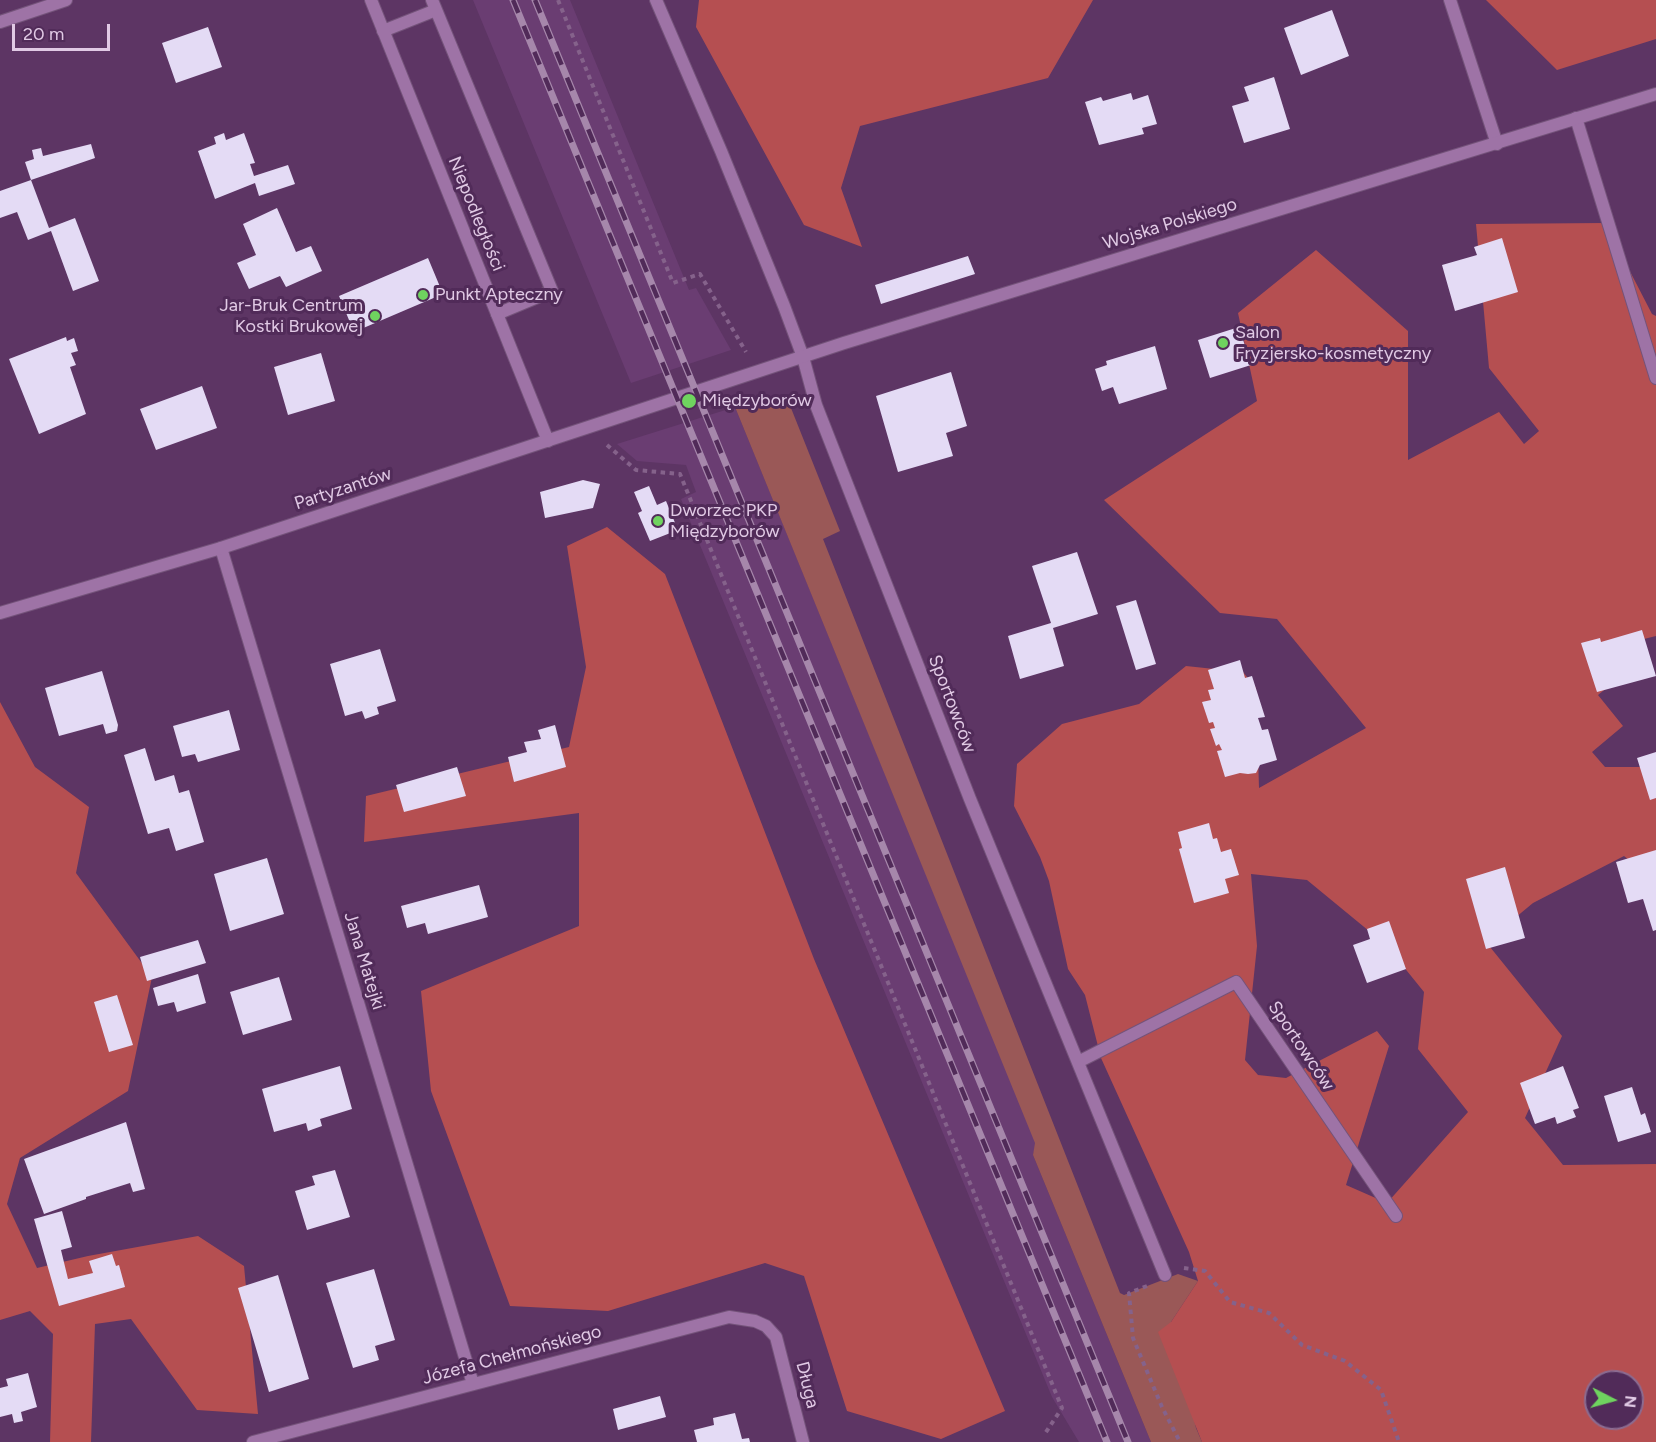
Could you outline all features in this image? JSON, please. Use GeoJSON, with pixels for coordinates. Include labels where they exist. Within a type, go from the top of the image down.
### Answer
{"type":"FeatureCollection","features":[{"type":"Feature","properties":{"kind":"street"},"geometry":{"type":"LineString","coordinates":[[0,22],[66,0]]}},
{"type":"Feature","properties":{"kind":"street","name":"Niepodległości"},"geometry":{"type":"LineString","coordinates":[[371,0],[548,441]]}},
{"type":"Feature","properties":{"kind":"street"},"geometry":{"type":"LineString","coordinates":[[656,0],[721,151],[803,357]]}},
{"type":"Feature","properties":{"kind":"street"},"geometry":{"type":"LineString","coordinates":[[1450,0],[1497,144]]}},
{"type":"Feature","properties":{"kind":"street"},"geometry":{"type":"LineString","coordinates":[[383,31],[434,5],[552,291],[497,314]]}},
{"type":"Feature","properties":{"kind":"street","name":"Wojska Polskiego"},"geometry":{"type":"LineString","coordinates":[[695,391],[1656,94]]}},
{"type":"Feature","properties":{"kind":"street"},"geometry":{"type":"LineString","coordinates":[[1576,118],[1656,378]]}},
{"type":"Feature","properties":{"kind":"street","name":"Sportowców"},"geometry":{"type":"LineString","coordinates":[[803,357],[824,427],[970,799],[1165,1275]]}},
{"type":"Feature","properties":{"kind":"street","name":"Partyzantów"},"geometry":{"type":"LineString","coordinates":[[0,613],[221,548],[695,391]]}},
{"type":"Feature","properties":{"kind":"street","name":"Jana Matejki"},"geometry":{"type":"LineString","coordinates":[[221,548],[473,1384]]}},
{"type":"Feature","properties":{"kind":"street","name":"Sportowców"},"geometry":{"type":"LineString","coordinates":[[1078,1062],[1236,982],[1396,1216]]}},
{"type":"Feature","properties":{"kind":"street","name":"Józefa Chełmońskiego"},"geometry":{"type":"LineString","coordinates":[[253,1442],[729,1317],[755,1321],[766,1326],[776,1337]]}},
{"type":"Feature","properties":{"kind":"street","name":"Długa"},"geometry":{"type":"LineString","coordinates":[[776,1337],[803,1442]]}},
{"type":"Feature","properties":{"kind":"path"},"geometry":{"type":"LineString","coordinates":[[558,0],[673,284],[700,274],[746,352]]}},
{"type":"Feature","properties":{"kind":"path"},"geometry":{"type":"LineString","coordinates":[[603,442],[636,470],[680,474],[1062,1408],[1044,1435]]}},
{"type":"Feature","properties":{"kind":"path"},"geometry":{"type":"LineString","coordinates":[[1178,1267],[1205,1271],[1230,1302],[1269,1313],[1302,1345],[1345,1361],[1381,1390],[1399,1442]]}},
{"type":"Feature","properties":{"kind":"path"},"geometry":{"type":"LineString","coordinates":[[1165,1275],[1129,1293],[1133,1338],[1162,1407],[1180,1442]]}},
{"type":"Feature","properties":{"kind":"shaded area"},"geometry":{"type":"Polygon","coordinates":[[[473,0],[570,0],[689,290],[696,288],[731,350],[631,383],[473,0]]]}},
{"type":"Feature","properties":{"kind":"shaded area"},"geometry":{"type":"Polygon","coordinates":[[[699,0],[1093,0],[1048,78],[860,126],[841,188],[862,247],[804,225],[696,27],[699,0]]]}},
{"type":"Feature","properties":{"kind":"shaded area"},"geometry":{"type":"Polygon","coordinates":[[[1486,0],[1656,0],[1656,39],[1557,70],[1486,0]]]}},
{"type":"Feature","properties":{"kind":"shaded area"},"geometry":{"type":"Polygon","coordinates":[[[1605,223],[1652,314],[1656,316],[1656,636],[1632,642],[1629,670],[1598,695],[1623,726],[1592,752],[1605,767],[1656,767],[1656,882],[1624,856],[1533,903],[1486,942],[1562,1036],[1525,1118],[1563,1165],[1656,1164],[1656,1442],[1202,1442],[1158,1332],[1171,1322],[1198,1281],[1189,1252],[1101,1058],[1085,995],[1068,969],[1049,881],[1040,857],[1014,806],[1017,764],[1062,724],[1139,704],[1186,666],[1243,672],[1256,688],[1259,788],[1366,728],[1277,619],[1220,613],[1104,500],[1257,401],[1238,313],[1316,250],[1408,331],[1408,460],[1499,412],[1524,444],[1539,431],[1489,368],[1476,224],[1605,223]],[[1251,874],[1257,946],[1245,1060],[1258,1075],[1286,1078],[1377,1031],[1389,1046],[1346,1185],[1387,1203],[1468,1112],[1418,1049],[1424,992],[1386,945],[1307,880],[1251,874]]]}},
{"type":"Feature","properties":{"kind":"shaded area"},"geometry":{"type":"Polygon","coordinates":[[[774,396],[783,398],[789,403],[840,531],[823,539],[1120,1293],[1124,1295],[1178,1274],[1198,1281],[1171,1322],[1196,1428],[1202,1442],[1151,1442],[1033,1155],[1035,1143],[735,407],[774,396]]]}},
{"type":"Feature","properties":{"kind":"shaded area"},"geometry":{"type":"Polygon","coordinates":[[[735,407],[1036,1143],[1033,1155],[1151,1442],[1079,1442],[1052,1397],[681,499],[696,492],[686,465],[637,461],[617,444],[735,407]]]}},
{"type":"Feature","properties":{"kind":"shaded area"},"geometry":{"type":"Polygon","coordinates":[[[607,527],[665,574],[814,959],[1005,1411],[941,1439],[847,1411],[804,1276],[765,1263],[608,1311],[510,1306],[431,1091],[421,991],[579,926],[579,813],[364,842],[366,796],[569,747],[586,667],[567,546],[607,527]]]}},
{"type":"Feature","properties":{"kind":"shaded area"},"geometry":{"type":"Polygon","coordinates":[[[0,702],[35,767],[89,807],[76,873],[152,977],[128,1091],[20,1158],[7,1204],[37,1268],[88,1256],[198,1236],[244,1266],[258,1414],[197,1410],[131,1319],[95,1324],[91,1442],[50,1442],[53,1334],[30,1311],[0,1320],[0,702]]]}},
{"type":"Feature","properties":{"kind":"building"},"geometry":{"type":"Polygon","coordinates":[[[1332,10],[1349,56],[1301,75],[1284,28],[1332,10]]]}},
{"type":"Feature","properties":{"kind":"building"},"geometry":{"type":"Polygon","coordinates":[[[208,27],[222,67],[176,83],[162,43],[208,27]]]}},
{"type":"Feature","properties":{"kind":"building"},"geometry":{"type":"Polygon","coordinates":[[[1274,77],[1290,129],[1244,143],[1232,106],[1249,101],[1244,87],[1274,77]]]}},
{"type":"Feature","properties":{"kind":"building"},"geometry":{"type":"Polygon","coordinates":[[[1131,93],[1133,100],[1148,95],[1157,124],[1142,128],[1144,134],[1099,145],[1085,102],[1101,97],[1103,101],[1131,93]]]}},
{"type":"Feature","properties":{"kind":"building"},"geometry":{"type":"Polygon","coordinates":[[[224,133],[226,140],[244,133],[255,163],[250,164],[254,176],[288,165],[295,184],[259,196],[255,183],[215,199],[198,151],[216,144],[214,137],[224,133]]]}},
{"type":"Feature","properties":{"kind":"building"},"geometry":{"type":"Polygon","coordinates":[[[91,144],[95,158],[31,180],[25,162],[34,159],[32,150],[41,148],[43,156],[91,144]]]}},
{"type":"Feature","properties":{"kind":"building"},"geometry":{"type":"Polygon","coordinates":[[[31,180],[49,228],[75,218],[99,281],[73,291],[51,231],[28,240],[17,212],[0,218],[0,191],[31,180]]]}},
{"type":"Feature","properties":{"kind":"building"},"geometry":{"type":"Polygon","coordinates":[[[277,208],[296,252],[311,246],[322,271],[286,287],[280,276],[249,289],[237,263],[256,255],[243,224],[277,208]]]}},
{"type":"Feature","properties":{"kind":"building"},"geometry":{"type":"Polygon","coordinates":[[[1502,238],[1518,292],[1455,311],[1442,265],[1477,255],[1474,247],[1502,238]]]}},
{"type":"Feature","properties":{"kind":"building"},"geometry":{"type":"Polygon","coordinates":[[[968,256],[975,274],[881,304],[875,285],[968,256]]]}},
{"type":"Feature","properties":{"kind":"building"},"geometry":{"type":"Polygon","coordinates":[[[428,258],[443,294],[354,332],[339,296],[428,258]]]}},
{"type":"Feature","properties":{"kind":"building"},"geometry":{"type":"Polygon","coordinates":[[[1239,327],[1251,365],[1210,378],[1198,340],[1239,327]]]}},
{"type":"Feature","properties":{"kind":"building"},"geometry":{"type":"Polygon","coordinates":[[[66,337],[67,341],[74,338],[78,351],[71,353],[76,365],[70,367],[86,414],[39,434],[9,359],[66,337]]]}},
{"type":"Feature","properties":{"kind":"building"},"geometry":{"type":"Polygon","coordinates":[[[1155,346],[1167,389],[1119,404],[1113,387],[1102,391],[1095,369],[1107,365],[1106,361],[1155,346]]]}},
{"type":"Feature","properties":{"kind":"building"},"geometry":{"type":"Polygon","coordinates":[[[321,353],[335,401],[288,415],[274,367],[321,353]]]}},
{"type":"Feature","properties":{"kind":"building"},"geometry":{"type":"Polygon","coordinates":[[[951,372],[967,426],[946,433],[953,456],[898,472],[876,396],[951,372]]]}},
{"type":"Feature","properties":{"kind":"building"},"geometry":{"type":"Polygon","coordinates":[[[202,386],[217,428],[156,450],[140,409],[202,386]]]}},
{"type":"Feature","properties":{"kind":"building"},"geometry":{"type":"Polygon","coordinates":[[[583,480],[600,484],[593,508],[545,518],[540,492],[583,480]]]}},
{"type":"Feature","properties":{"kind":"building","name":"Dworzec PKP Międzyborów"},"geometry":{"type":"Polygon","coordinates":[[[649,486],[657,505],[666,501],[678,530],[650,541],[638,513],[642,511],[634,492],[649,486]]]}},
{"type":"Feature","properties":{"kind":"building"},"geometry":{"type":"Polygon","coordinates":[[[1077,552],[1098,614],[1053,628],[1064,666],[1020,679],[1008,636],[1051,623],[1032,566],[1077,552]]]}},
{"type":"Feature","properties":{"kind":"building"},"geometry":{"type":"Polygon","coordinates":[[[1136,600],[1156,664],[1136,670],[1116,606],[1136,600]]]}},
{"type":"Feature","properties":{"kind":"building"},"geometry":{"type":"Polygon","coordinates":[[[1642,630],[1656,676],[1597,692],[1581,643],[1600,638],[1601,642],[1642,630]]]}},
{"type":"Feature","properties":{"kind":"building"},"geometry":{"type":"Polygon","coordinates":[[[380,649],[396,701],[377,707],[379,714],[365,719],[362,711],[345,716],[330,664],[380,649]]]}},
{"type":"Feature","properties":{"kind":"building"},"geometry":{"type":"Polygon","coordinates":[[[1240,660],[1245,678],[1252,676],[1265,717],[1258,718],[1262,730],[1268,729],[1277,760],[1260,765],[1256,773],[1240,773],[1225,777],[1217,751],[1222,750],[1219,744],[1216,746],[1210,729],[1215,728],[1213,722],[1209,723],[1202,702],[1211,700],[1208,690],[1214,689],[1208,670],[1240,660]]]}},
{"type":"Feature","properties":{"kind":"building"},"geometry":{"type":"Polygon","coordinates":[[[102,671],[118,725],[117,731],[106,734],[103,724],[59,736],[45,688],[102,671]]]}},
{"type":"Feature","properties":{"kind":"building"},"geometry":{"type":"Polygon","coordinates":[[[229,710],[240,750],[198,762],[195,754],[182,757],[173,726],[229,710]]]}},
{"type":"Feature","properties":{"kind":"building"},"geometry":{"type":"Polygon","coordinates":[[[555,725],[566,767],[514,782],[508,757],[527,752],[524,742],[541,739],[538,730],[555,725]]]}},
{"type":"Feature","properties":{"kind":"building"},"geometry":{"type":"Polygon","coordinates":[[[145,748],[155,781],[174,775],[179,793],[189,790],[204,842],[176,851],[169,828],[148,834],[124,755],[145,748]]]}},
{"type":"Feature","properties":{"kind":"building"},"geometry":{"type":"Polygon","coordinates":[[[1656,752],[1656,798],[1650,800],[1637,758],[1656,752]]]}},
{"type":"Feature","properties":{"kind":"building"},"geometry":{"type":"Polygon","coordinates":[[[457,767],[466,796],[404,812],[396,785],[457,767]]]}},
{"type":"Feature","properties":{"kind":"building"},"geometry":{"type":"Polygon","coordinates":[[[1209,823],[1213,839],[1217,838],[1221,852],[1231,849],[1239,875],[1225,879],[1229,893],[1194,903],[1179,849],[1182,848],[1178,832],[1209,823]]]}},
{"type":"Feature","properties":{"kind":"building"},"geometry":{"type":"Polygon","coordinates":[[[1656,850],[1656,930],[1653,931],[1643,899],[1628,903],[1616,862],[1656,850]]]}},
{"type":"Feature","properties":{"kind":"building"},"geometry":{"type":"Polygon","coordinates":[[[267,858],[284,914],[230,931],[214,874],[267,858]]]}},
{"type":"Feature","properties":{"kind":"building"},"geometry":{"type":"Polygon","coordinates":[[[1505,867],[1525,938],[1486,949],[1466,879],[1505,867]]]}},
{"type":"Feature","properties":{"kind":"building"},"geometry":{"type":"Polygon","coordinates":[[[479,885],[488,917],[428,934],[425,923],[407,928],[401,906],[479,885]]]}},
{"type":"Feature","properties":{"kind":"building"},"geometry":{"type":"Polygon","coordinates":[[[1389,921],[1406,969],[1367,983],[1353,945],[1370,939],[1367,929],[1389,921]]]}},
{"type":"Feature","properties":{"kind":"building"},"geometry":{"type":"Polygon","coordinates":[[[198,940],[206,963],[147,981],[140,957],[198,940]]]}},
{"type":"Feature","properties":{"kind":"building"},"geometry":{"type":"Polygon","coordinates":[[[198,974],[206,1003],[177,1012],[174,1002],[158,1006],[153,988],[198,974]]]}},
{"type":"Feature","properties":{"kind":"building"},"geometry":{"type":"Polygon","coordinates":[[[279,977],[292,1020],[243,1035],[230,992],[279,977]]]}},
{"type":"Feature","properties":{"kind":"building"},"geometry":{"type":"Polygon","coordinates":[[[117,995],[133,1045],[109,1052],[94,1002],[117,995]]]}},
{"type":"Feature","properties":{"kind":"building"},"geometry":{"type":"Polygon","coordinates":[[[340,1066],[352,1109],[320,1119],[322,1126],[308,1131],[306,1123],[274,1132],[262,1089],[340,1066]]]}},
{"type":"Feature","properties":{"kind":"building"},"geometry":{"type":"Polygon","coordinates":[[[1563,1066],[1579,1108],[1573,1110],[1576,1117],[1557,1124],[1555,1117],[1535,1124],[1520,1083],[1563,1066]]]}},
{"type":"Feature","properties":{"kind":"building"},"geometry":{"type":"Polygon","coordinates":[[[1632,1087],[1641,1115],[1645,1113],[1651,1132],[1618,1142],[1604,1096],[1632,1087]]]}},
{"type":"Feature","properties":{"kind":"building"},"geometry":{"type":"Polygon","coordinates":[[[126,1122],[145,1189],[133,1192],[130,1183],[44,1214],[24,1159],[126,1122]]]}},
{"type":"Feature","properties":{"kind":"building"},"geometry":{"type":"Polygon","coordinates":[[[335,1170],[350,1217],[307,1230],[295,1191],[315,1185],[312,1176],[335,1170]]]}},
{"type":"Feature","properties":{"kind":"building"},"geometry":{"type":"Polygon","coordinates":[[[62,1211],[72,1247],[61,1250],[68,1279],[93,1273],[89,1261],[112,1254],[116,1266],[119,1265],[125,1287],[59,1306],[34,1219],[62,1211]]]}},
{"type":"Feature","properties":{"kind":"building"},"geometry":{"type":"Polygon","coordinates":[[[374,1269],[395,1340],[375,1346],[379,1360],[353,1368],[326,1283],[374,1269]]]}},
{"type":"Feature","properties":{"kind":"building"},"geometry":{"type":"Polygon","coordinates":[[[278,1275],[309,1379],[269,1392],[238,1288],[278,1275]]]}},
{"type":"Feature","properties":{"kind":"building"},"geometry":{"type":"Polygon","coordinates":[[[28,1373],[37,1407],[21,1412],[23,1421],[14,1423],[12,1414],[0,1417],[0,1388],[8,1386],[6,1379],[28,1373]]]}},
{"type":"Feature","properties":{"kind":"building"},"geometry":{"type":"Polygon","coordinates":[[[660,1396],[666,1417],[618,1430],[613,1409],[660,1396]]]}},
{"type":"Feature","properties":{"kind":"building"},"geometry":{"type":"Polygon","coordinates":[[[735,1413],[742,1439],[749,1438],[750,1442],[697,1442],[694,1430],[714,1425],[713,1418],[735,1413]]]}},
{"type":"Feature","properties":{"kind":"railway"},"geometry":{"type":"LineString","coordinates":[[513,0],[1107,1442]]}},
{"type":"Feature","properties":{"kind":"railway"},"geometry":{"type":"LineString","coordinates":[[535,0],[1128,1442]]}},
{"type":"Feature","properties":{"kind":"place","name":"Punkt Apteczny"},"geometry":{"type":"Point","coordinates":[423,295]}},
{"type":"Feature","properties":{"kind":"place","name":"Jar-Bruk Centrum Kostki Brukowej"},"geometry":{"type":"Point","coordinates":[375,316]}},
{"type":"Feature","properties":{"kind":"place","name":"Salon Fryzjersko-kosmetyczny"},"geometry":{"type":"Point","coordinates":[1223,343]}},
{"type":"Feature","properties":{"kind":"place","name":"Międzyborów"},"geometry":{"type":"Point","coordinates":[689,401]}},
{"type":"Feature","properties":{"kind":"place","name":"Dworzec PKP Międzyborów"},"geometry":{"type":"Point","coordinates":[658,521]}}]}
